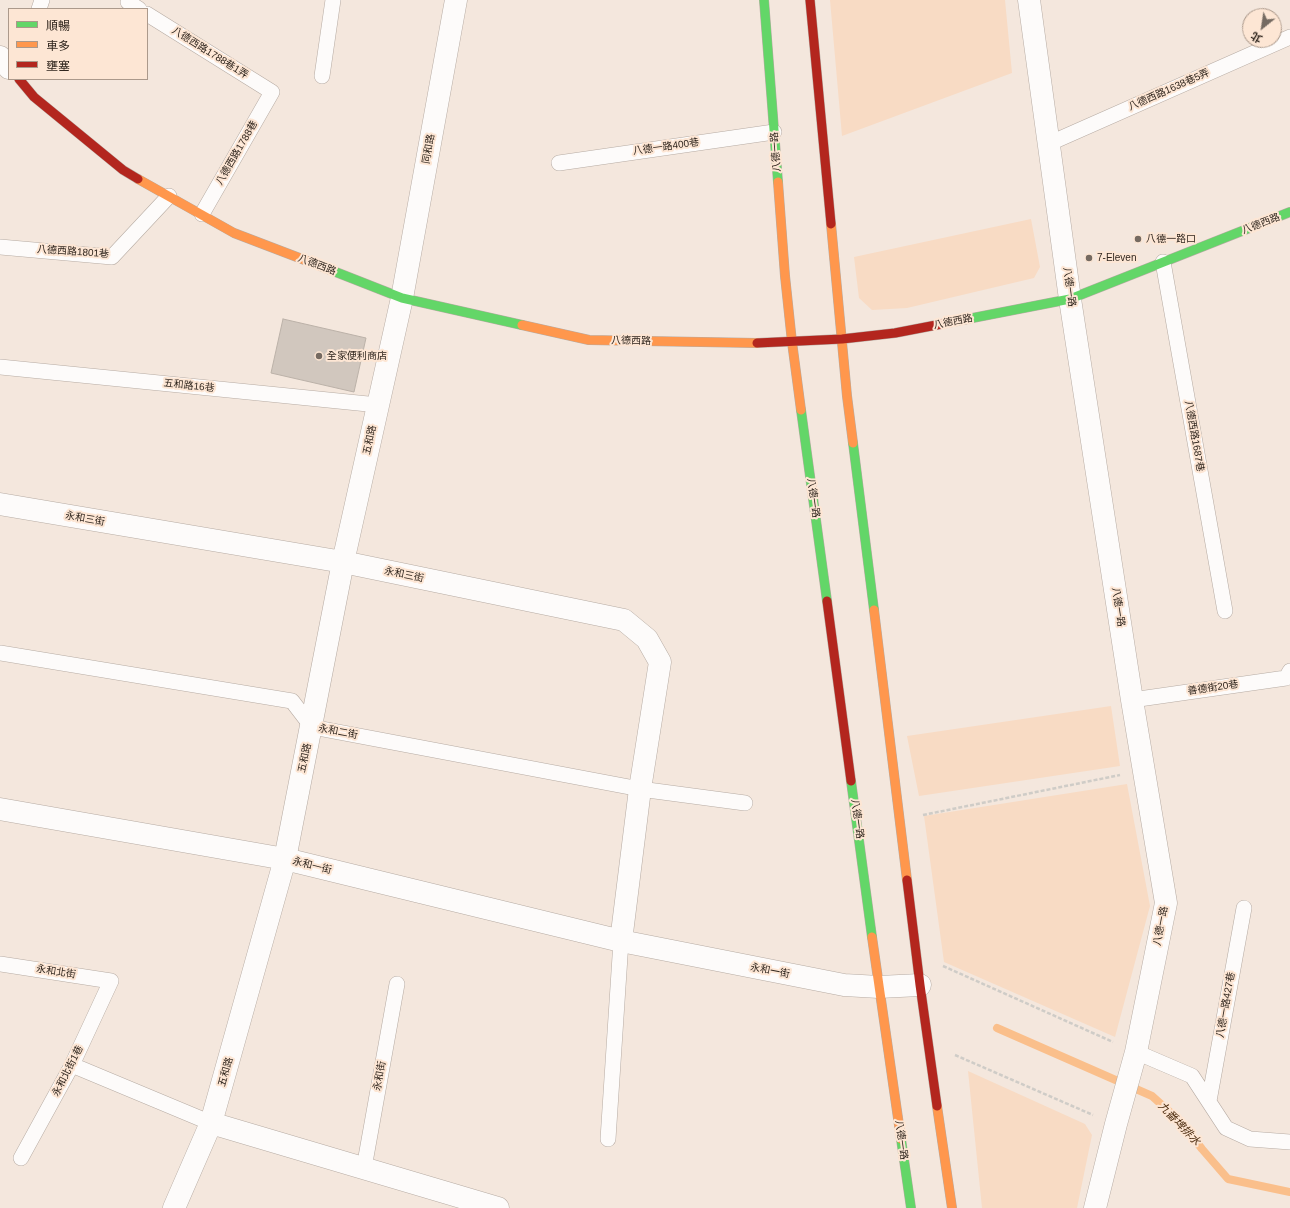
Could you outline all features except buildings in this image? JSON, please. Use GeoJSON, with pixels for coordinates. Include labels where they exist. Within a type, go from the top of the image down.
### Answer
{"type":"FeatureCollection","features":[{"type":"Feature","properties":{"kind":"street","name":"同和路"},"geometry":{"type":"LineString","coordinates":[[402,298],[456,0]]}},
{"type":"Feature","properties":{"kind":"street","name":"八德一路"},"geometry":{"type":"LineString","coordinates":[[764,0],[785,276],[792,342],[879,987],[911,1208]]}},
{"type":"Feature","properties":{"kind":"street"},"geometry":{"type":"LineString","coordinates":[[810,0],[848,404],[920,985],[952,1208]]}},
{"type":"Feature","properties":{"kind":"street","name":"八德一路"},"geometry":{"type":"LineString","coordinates":[[1028,0],[1070,299],[1132,700],[1166,903],[1136,1052],[1095,1208]]}},
{"type":"Feature","properties":{"kind":"street","name":"八德西路"},"geometry":{"type":"LineString","coordinates":[[0,57],[8,66]]}},
{"type":"Feature","properties":{"kind":"street","name":"八德西路"},"geometry":{"type":"LineString","coordinates":[[20,80],[34,97],[123,170],[234,233],[402,298],[589,340],[730,343],[792,342],[842,339],[895,333],[1070,299],[1290,212]]}},
{"type":"Feature","properties":{"kind":"street","name":"五和路"},"geometry":{"type":"LineString","coordinates":[[174,1208],[211,1123],[285,859],[343,562],[402,298]]}},
{"type":"Feature","properties":{"kind":"street","name":"永和三街"},"geometry":{"type":"LineString","coordinates":[[0,504],[343,562],[624,620],[647,639],[660,662],[640,789]]}},
{"type":"Feature","properties":{"kind":"street"},"geometry":{"type":"LineString","coordinates":[[621,941],[640,789]]}},
{"type":"Feature","properties":{"kind":"street","name":"永和一街"},"geometry":{"type":"LineString","coordinates":[[0,809],[285,859],[621,941],[844,985],[879,987],[920,985]]}},
{"type":"Feature","properties":{"kind":"street"},"geometry":{"type":"LineString","coordinates":[[211,1123],[498,1208]]}},
{"type":"Feature","properties":{"kind":"lane"},"geometry":{"type":"LineString","coordinates":[[322,76],[334,0]]}},
{"type":"Feature","properties":{"kind":"lane","name":"八德西路1788巷1弄"},"geometry":{"type":"LineString","coordinates":[[148,15],[272,92]]}},
{"type":"Feature","properties":{"kind":"lane","name":"八德西路1638巷5弄"},"geometry":{"type":"LineString","coordinates":[[1048,144],[1290,37]]}},
{"type":"Feature","properties":{"kind":"lane","name":"八德西路1788巷"},"geometry":{"type":"LineString","coordinates":[[202,214],[272,92]]}},
{"type":"Feature","properties":{"kind":"lane","name":"八德一路400巷"},"geometry":{"type":"LineString","coordinates":[[559,163],[774,132]]}},
{"type":"Feature","properties":{"kind":"lane","name":"八德西路1801巷"},"geometry":{"type":"LineString","coordinates":[[0,247],[112,257],[169,196]]}},
{"type":"Feature","properties":{"kind":"lane","name":"八德西路1687巷"},"geometry":{"type":"LineString","coordinates":[[1163,262],[1225,610]]}},
{"type":"Feature","properties":{"kind":"lane","name":"五和路16巷"},"geometry":{"type":"LineString","coordinates":[[0,367],[378,405]]}},
{"type":"Feature","properties":{"kind":"lane","name":"永和二街"},"geometry":{"type":"LineString","coordinates":[[0,654],[292,701],[312,727],[640,789],[745,803]]}},
{"type":"Feature","properties":{"kind":"lane","name":"善德街20巷"},"geometry":{"type":"LineString","coordinates":[[1132,700],[1286,678],[1290,671]]}},
{"type":"Feature","properties":{"kind":"lane","name":"八德一路427巷"},"geometry":{"type":"LineString","coordinates":[[1208,1101],[1244,908]]}},
{"type":"Feature","properties":{"kind":"lane"},"geometry":{"type":"LineString","coordinates":[[608,1139],[621,941]]}},
{"type":"Feature","properties":{"kind":"lane","name":"永和北街"},"geometry":{"type":"LineString","coordinates":[[0,964],[111,981]]}},
{"type":"Feature","properties":{"kind":"lane","name":"永和北街1巷"},"geometry":{"type":"LineString","coordinates":[[21,1158],[72,1065],[111,981]]}},
{"type":"Feature","properties":{"kind":"lane","name":"永和街"},"geometry":{"type":"LineString","coordinates":[[364,1168],[397,984]]}},
{"type":"Feature","properties":{"kind":"lane"},"geometry":{"type":"LineString","coordinates":[[1136,1052],[1192,1076],[1226,1128],[1250,1138],[1290,1142]]}},
{"type":"Feature","properties":{"kind":"lane"},"geometry":{"type":"LineString","coordinates":[[72,1065],[211,1123]]}},
{"type":"Feature","properties":{"kind":"path"},"geometry":{"type":"LineString","coordinates":[[900,820],[1144,770]]}},
{"type":"Feature","properties":{"kind":"path"},"geometry":{"type":"LineString","coordinates":[[916,954],[1136,1052]]}},
{"type":"Feature","properties":{"kind":"path"},"geometry":{"type":"LineString","coordinates":[[928,1043],[1116,1124]]}},
{"type":"Feature","properties":{"kind":"shaded area"},"geometry":{"type":"Polygon","coordinates":[[[830,0],[1005,0],[1012,73],[842,136],[830,0]]]}},
{"type":"Feature","properties":{"kind":"shaded area"},"geometry":{"type":"Polygon","coordinates":[[[1031,219],[1040,267],[1034,278],[907,308],[872,310],[859,298],[854,257],[1031,219]]]}},
{"type":"Feature","properties":{"kind":"shaded area"},"geometry":{"type":"Polygon","coordinates":[[[1111,706],[1120,766],[919,796],[907,736],[1111,706]]]}},
{"type":"Feature","properties":{"kind":"shaded area"},"geometry":{"type":"Polygon","coordinates":[[[1127,784],[1150,906],[1115,1037],[944,962],[924,816],[1127,784]]]}},
{"type":"Feature","properties":{"kind":"shaded area"},"geometry":{"type":"Polygon","coordinates":[[[968,1071],[1085,1124],[1092,1135],[1077,1208],[982,1208],[968,1071]]]}},
{"type":"Feature","properties":{"kind":"waterway","name":"九番埤排水"},"geometry":{"type":"LineString","coordinates":[[997,1028],[1152,1096],[1181,1122],[1228,1179],[1290,1192]]}},
{"type":"Feature","properties":{"kind":"traffic: fast"},"geometry":{"type":"LineString","coordinates":[[764,0],[778,182]]}},
{"type":"Feature","properties":{"kind":"traffic: fast"},"geometry":{"type":"LineString","coordinates":[[952,322],[1070,299],[1290,212]]}},
{"type":"Feature","properties":{"kind":"traffic: fast"},"geometry":{"type":"LineString","coordinates":[[323,267],[402,298],[522,325]]}},
{"type":"Feature","properties":{"kind":"traffic: fast"},"geometry":{"type":"LineString","coordinates":[[801,410],[827,601]]}},
{"type":"Feature","properties":{"kind":"traffic: fast"},"geometry":{"type":"LineString","coordinates":[[853,443],[874,610]]}},
{"type":"Feature","properties":{"kind":"traffic: fast"},"geometry":{"type":"LineString","coordinates":[[851,781],[872,937]]}},
{"type":"Feature","properties":{"kind":"traffic: fast"},"geometry":{"type":"LineString","coordinates":[[901,1139],[911,1208]]}},
{"type":"Feature","properties":{"kind":"traffic: slow"},"geometry":{"type":"LineString","coordinates":[[138,179],[234,233],[323,267]]}},
{"type":"Feature","properties":{"kind":"traffic: slow"},"geometry":{"type":"LineString","coordinates":[[778,182],[785,276],[801,410]]}},
{"type":"Feature","properties":{"kind":"traffic: slow"},"geometry":{"type":"LineString","coordinates":[[831,224],[847,396],[853,443]]}},
{"type":"Feature","properties":{"kind":"traffic: slow"},"geometry":{"type":"LineString","coordinates":[[522,325],[589,340],[757,343]]}},
{"type":"Feature","properties":{"kind":"traffic: slow"},"geometry":{"type":"LineString","coordinates":[[874,610],[907,880]]}},
{"type":"Feature","properties":{"kind":"traffic: slow"},"geometry":{"type":"LineString","coordinates":[[872,937],[901,1139]]}},
{"type":"Feature","properties":{"kind":"traffic: slow"},"geometry":{"type":"LineString","coordinates":[[937,1106],[952,1208]]}},
{"type":"Feature","properties":{"kind":"traffic: jam"},"geometry":{"type":"LineString","coordinates":[[810,0],[831,224]]}},
{"type":"Feature","properties":{"kind":"traffic: jam"},"geometry":{"type":"LineString","coordinates":[[20,80],[34,97],[123,170],[138,179]]}},
{"type":"Feature","properties":{"kind":"traffic: jam"},"geometry":{"type":"LineString","coordinates":[[757,343],[842,339],[895,333],[952,322]]}},
{"type":"Feature","properties":{"kind":"traffic: jam"},"geometry":{"type":"LineString","coordinates":[[827,601],[851,781]]}},
{"type":"Feature","properties":{"kind":"traffic: jam"},"geometry":{"type":"LineString","coordinates":[[907,880],[937,1106]]}},
{"type":"Feature","properties":{"kind":"place","name":"八德一路口"},"geometry":{"type":"Point","coordinates":[1138,239]}},
{"type":"Feature","properties":{"kind":"place","name":"7-Eleven"},"geometry":{"type":"Point","coordinates":[1089,258]}},
{"type":"Feature","properties":{"kind":"place","name":"全家便利商店"},"geometry":{"type":"Point","coordinates":[319,356]}}]}
